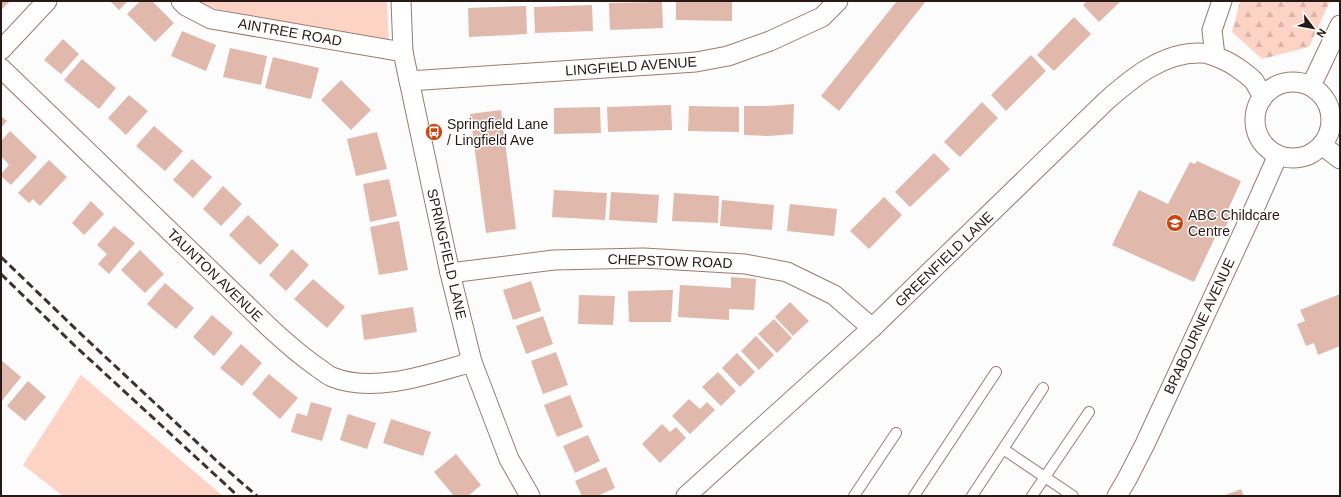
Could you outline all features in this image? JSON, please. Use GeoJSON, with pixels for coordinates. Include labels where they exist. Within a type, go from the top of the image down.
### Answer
{"type":"FeatureCollection","features":[{"type":"Feature","properties":{"kind":"street"},"geometry":{"type":"LineString","coordinates":[[1,50],[46,1]]}},
{"type":"Feature","properties":{"kind":"street","name":"AINTREE ROAD"},"geometry":{"type":"LineString","coordinates":[[181,1],[186,6],[211,18],[403,52]]}},
{"type":"Feature","properties":{"kind":"street","name":"SPRINGFIELD LANE"},"geometry":{"type":"LineString","coordinates":[[401,1],[403,52],[450,273],[472,362],[509,459],[530,496]]}},
{"type":"Feature","properties":{"kind":"street","name":"LINGFIELD AVENUE"},"geometry":{"type":"LineString","coordinates":[[409,81],[696,62],[728,56],[770,41],[822,16],[838,1]]}},
{"type":"Feature","properties":{"kind":"street"},"geometry":{"type":"LineString","coordinates":[[1215,56],[1212,30],[1222,1]]}},
{"type":"Feature","properties":{"kind":"street"},"geometry":{"type":"LineString","coordinates":[[1311,86],[1340,25]]}},
{"type":"Feature","properties":{"kind":"street","name":"GREENFIELD LANE"},"geometry":{"type":"LineString","coordinates":[[686,496],[872,328],[1106,101],[1132,78],[1157,63],[1182,54],[1202,53],[1215,56],[1232,63],[1254,81],[1262,97]]}},
{"type":"Feature","properties":{"kind":"street","name":"TAUNTON AVENUE"},"geometry":{"type":"LineString","coordinates":[[1,68],[288,345],[331,377],[351,382],[391,382],[418,377],[472,362]]}},
{"type":"Feature","properties":{"kind":"street"},"geometry":{"type":"LineString","coordinates":[[1290,82],[1311,86],[1320,93],[1326,102],[1330,113],[1328,135],[1322,145],[1301,157],[1290,158],[1278,155],[1268,149],[1256,130],[1255,118],[1257,107],[1262,97],[1279,84],[1290,82]]}},
{"type":"Feature","properties":{"kind":"street"},"geometry":{"type":"LineString","coordinates":[[1322,145],[1340,159]]}},
{"type":"Feature","properties":{"kind":"street","name":"BRABOURNE AVENUE"},"geometry":{"type":"LineString","coordinates":[[1117,496],[1145,444],[1278,155]]}},
{"type":"Feature","properties":{"kind":"street","name":"CHEPSTOW ROAD"},"geometry":{"type":"LineString","coordinates":[[450,273],[554,260],[644,258],[745,264],[787,272],[834,295],[872,328]]}},
{"type":"Feature","properties":{"kind":"lane"},"geometry":{"type":"LineString","coordinates":[[914,496],[996,372]]}},
{"type":"Feature","properties":{"kind":"lane"},"geometry":{"type":"LineString","coordinates":[[972,496],[1043,388]]}},
{"type":"Feature","properties":{"kind":"lane"},"geometry":{"type":"LineString","coordinates":[[1032,496],[1088,412]]}},
{"type":"Feature","properties":{"kind":"lane"},"geometry":{"type":"LineString","coordinates":[[854,496],[896,433]]}},
{"type":"Feature","properties":{"kind":"lane"},"geometry":{"type":"LineString","coordinates":[[1003,449],[1073,496]]}},
{"type":"Feature","properties":{"kind":"green space"},"geometry":{"type":"Polygon","coordinates":[[[189,1],[387,1],[389,48],[191,3],[189,1]]]}},
{"type":"Feature","properties":{"kind":"green space"},"geometry":{"type":"Polygon","coordinates":[[[1240,1],[1330,1],[1309,47],[1262,59],[1232,32],[1240,1]]]}},
{"type":"Feature","properties":{"kind":"green space"},"geometry":{"type":"Polygon","coordinates":[[[81,375],[223,496],[63,496],[23,465],[81,375]]]}},
{"type":"Feature","properties":{"kind":"building"},"geometry":{"type":"Polygon","coordinates":[[[1,1],[10,1],[2,9],[1,1]]]}},
{"type":"Feature","properties":{"kind":"building"},"geometry":{"type":"Polygon","coordinates":[[[110,1],[128,1],[119,10],[110,1]]]}},
{"type":"Feature","properties":{"kind":"building"},"geometry":{"type":"Polygon","coordinates":[[[140,1],[152,1],[174,23],[155,42],[127,14],[140,1]]]}},
{"type":"Feature","properties":{"kind":"building"},"geometry":{"type":"Polygon","coordinates":[[[676,1],[732,1],[732,21],[676,20],[676,1]]]}},
{"type":"Feature","properties":{"kind":"building"},"geometry":{"type":"Polygon","coordinates":[[[897,1],[926,1],[839,111],[821,96],[897,1]]]}},
{"type":"Feature","properties":{"kind":"building"},"geometry":{"type":"Polygon","coordinates":[[[1087,1],[1121,1],[1099,22],[1083,5],[1087,1]]]}},
{"type":"Feature","properties":{"kind":"building"},"geometry":{"type":"Polygon","coordinates":[[[662,2],[663,28],[610,30],[609,3],[662,2]]]}},
{"type":"Feature","properties":{"kind":"building"},"geometry":{"type":"Polygon","coordinates":[[[592,5],[593,31],[535,33],[534,7],[592,5]]]}},
{"type":"Feature","properties":{"kind":"building"},"geometry":{"type":"Polygon","coordinates":[[[526,6],[527,34],[469,37],[468,8],[526,6]]]}},
{"type":"Feature","properties":{"kind":"building"},"geometry":{"type":"Polygon","coordinates":[[[1074,17],[1091,34],[1054,71],[1037,55],[1074,17]]]}},
{"type":"Feature","properties":{"kind":"building"},"geometry":{"type":"Polygon","coordinates":[[[182,31],[216,45],[206,71],[171,56],[182,31]]]}},
{"type":"Feature","properties":{"kind":"building"},"geometry":{"type":"Polygon","coordinates":[[[63,39],[79,54],[61,74],[44,60],[63,39]]]}},
{"type":"Feature","properties":{"kind":"building"},"geometry":{"type":"Polygon","coordinates":[[[230,48],[267,56],[261,85],[223,77],[230,48]]]}},
{"type":"Feature","properties":{"kind":"building"},"geometry":{"type":"Polygon","coordinates":[[[1031,55],[1046,71],[1006,111],[991,95],[1031,55]]]}},
{"type":"Feature","properties":{"kind":"building"},"geometry":{"type":"Polygon","coordinates":[[[273,57],[319,68],[311,99],[265,88],[273,57]]]}},
{"type":"Feature","properties":{"kind":"building"},"geometry":{"type":"Polygon","coordinates":[[[82,59],[116,88],[99,109],[64,80],[82,59]]]}},
{"type":"Feature","properties":{"kind":"building"},"geometry":{"type":"Polygon","coordinates":[[[341,80],[371,110],[351,130],[321,100],[341,80]]]}},
{"type":"Feature","properties":{"kind":"building"},"geometry":{"type":"Polygon","coordinates":[[[129,95],[148,111],[126,135],[108,118],[129,95]]]}},
{"type":"Feature","properties":{"kind":"building"},"geometry":{"type":"Polygon","coordinates":[[[982,102],[998,118],[960,157],[944,142],[982,102]]]}},
{"type":"Feature","properties":{"kind":"building"},"geometry":{"type":"Polygon","coordinates":[[[794,104],[793,134],[768,136],[744,135],[744,106],[794,104]]]}},
{"type":"Feature","properties":{"kind":"building"},"geometry":{"type":"Polygon","coordinates":[[[671,105],[672,130],[608,132],[607,107],[671,105]]]}},
{"type":"Feature","properties":{"kind":"building"},"geometry":{"type":"Polygon","coordinates":[[[689,106],[739,107],[739,132],[688,131],[689,106]]]}},
{"type":"Feature","properties":{"kind":"building"},"geometry":{"type":"Polygon","coordinates":[[[600,107],[601,133],[554,134],[554,108],[600,107]]]}},
{"type":"Feature","properties":{"kind":"building"},"geometry":{"type":"Polygon","coordinates":[[[501,110],[516,229],[486,233],[470,114],[501,110]]]}},
{"type":"Feature","properties":{"kind":"building"},"geometry":{"type":"Polygon","coordinates":[[[1,116],[7,121],[1,128],[1,116]]]}},
{"type":"Feature","properties":{"kind":"building"},"geometry":{"type":"Polygon","coordinates":[[[154,126],[183,151],[165,171],[136,146],[154,126]]]}},
{"type":"Feature","properties":{"kind":"building"},"geometry":{"type":"Polygon","coordinates":[[[10,131],[37,157],[11,185],[1,176],[9,165],[1,156],[1,141],[10,131]]]}},
{"type":"Feature","properties":{"kind":"building"},"geometry":{"type":"Polygon","coordinates":[[[377,132],[387,169],[356,176],[347,139],[377,132]]]}},
{"type":"Feature","properties":{"kind":"building"},"geometry":{"type":"Polygon","coordinates":[[[934,153],[950,169],[910,207],[895,192],[934,153]]]}},
{"type":"Feature","properties":{"kind":"building"},"geometry":{"type":"Polygon","coordinates":[[[192,159],[212,177],[193,198],[173,180],[192,159]]]}},
{"type":"Feature","properties":{"kind":"building"},"geometry":{"type":"Polygon","coordinates":[[[49,160],[67,177],[40,206],[33,199],[29,203],[18,193],[49,160]]]}},
{"type":"Feature","properties":{"kind":"building","name":"ABC Childcare Centre"},"geometry":{"type":"Polygon","coordinates":[[[1197,161],[1241,181],[1227,212],[1232,214],[1222,235],[1217,233],[1194,282],[1112,245],[1139,190],[1168,204],[1190,162],[1195,164],[1197,161]]]}},
{"type":"Feature","properties":{"kind":"building"},"geometry":{"type":"Polygon","coordinates":[[[389,179],[397,216],[370,222],[363,184],[389,179]]]}},
{"type":"Feature","properties":{"kind":"building"},"geometry":{"type":"Polygon","coordinates":[[[223,186],[242,204],[221,226],[203,209],[223,186]]]}},
{"type":"Feature","properties":{"kind":"building"},"geometry":{"type":"Polygon","coordinates":[[[554,190],[607,193],[605,220],[552,217],[554,190]]]}},
{"type":"Feature","properties":{"kind":"building"},"geometry":{"type":"Polygon","coordinates":[[[611,192],[659,195],[657,223],[609,220],[611,192]]]}},
{"type":"Feature","properties":{"kind":"building"},"geometry":{"type":"Polygon","coordinates":[[[674,193],[719,196],[718,223],[672,221],[674,193]]]}},
{"type":"Feature","properties":{"kind":"building"},"geometry":{"type":"Polygon","coordinates":[[[884,197],[902,215],[869,249],[850,231],[884,197]]]}},
{"type":"Feature","properties":{"kind":"building"},"geometry":{"type":"Polygon","coordinates":[[[722,200],[774,205],[772,230],[720,226],[722,200]]]}},
{"type":"Feature","properties":{"kind":"building"},"geometry":{"type":"Polygon","coordinates":[[[91,201],[104,214],[84,235],[72,223],[91,201]]]}},
{"type":"Feature","properties":{"kind":"building"},"geometry":{"type":"Polygon","coordinates":[[[790,204],[837,209],[834,236],[787,231],[790,204]]]}},
{"type":"Feature","properties":{"kind":"building"},"geometry":{"type":"Polygon","coordinates":[[[248,215],[279,245],[260,265],[229,235],[248,215]]]}},
{"type":"Feature","properties":{"kind":"building"},"geometry":{"type":"Polygon","coordinates":[[[399,221],[408,270],[379,275],[370,227],[399,221]]]}},
{"type":"Feature","properties":{"kind":"building"},"geometry":{"type":"Polygon","coordinates":[[[114,226],[135,243],[109,274],[98,264],[107,254],[97,245],[114,226]]]}},
{"type":"Feature","properties":{"kind":"building"},"geometry":{"type":"Polygon","coordinates":[[[292,249],[309,265],[286,291],[269,275],[292,249]]]}},
{"type":"Feature","properties":{"kind":"building"},"geometry":{"type":"Polygon","coordinates":[[[140,250],[164,274],[145,293],[121,270],[140,250]]]}},
{"type":"Feature","properties":{"kind":"building"},"geometry":{"type":"Polygon","coordinates":[[[731,277],[756,279],[754,310],[729,309],[729,320],[678,317],[680,285],[731,288],[731,277]]]}},
{"type":"Feature","properties":{"kind":"building"},"geometry":{"type":"Polygon","coordinates":[[[313,279],[345,307],[327,328],[294,299],[313,279]]]}},
{"type":"Feature","properties":{"kind":"building"},"geometry":{"type":"Polygon","coordinates":[[[531,281],[541,311],[513,320],[503,290],[531,281]]]}},
{"type":"Feature","properties":{"kind":"building"},"geometry":{"type":"Polygon","coordinates":[[[165,283],[194,308],[176,329],[147,304],[165,283]]]}},
{"type":"Feature","properties":{"kind":"building"},"geometry":{"type":"Polygon","coordinates":[[[673,290],[671,322],[629,322],[628,291],[673,290]]]}},
{"type":"Feature","properties":{"kind":"building"},"geometry":{"type":"Polygon","coordinates":[[[1340,294],[1340,346],[1318,355],[1314,343],[1306,346],[1297,324],[1305,321],[1300,310],[1340,294]]]}},
{"type":"Feature","properties":{"kind":"building"},"geometry":{"type":"Polygon","coordinates":[[[579,295],[615,296],[613,325],[578,324],[579,295]]]}},
{"type":"Feature","properties":{"kind":"building"},"geometry":{"type":"Polygon","coordinates":[[[790,302],[809,321],[793,336],[775,317],[790,302]]]}},
{"type":"Feature","properties":{"kind":"building"},"geometry":{"type":"Polygon","coordinates":[[[413,307],[417,332],[364,340],[361,315],[413,307]]]}},
{"type":"Feature","properties":{"kind":"building"},"geometry":{"type":"Polygon","coordinates":[[[212,315],[233,333],[214,356],[193,337],[212,315]]]}},
{"type":"Feature","properties":{"kind":"building"},"geometry":{"type":"Polygon","coordinates":[[[543,316],[553,344],[526,354],[516,326],[543,316]]]}},
{"type":"Feature","properties":{"kind":"building"},"geometry":{"type":"Polygon","coordinates":[[[774,319],[792,338],[777,353],[758,334],[774,319]]]}},
{"type":"Feature","properties":{"kind":"building"},"geometry":{"type":"Polygon","coordinates":[[[756,336],[774,355],[759,370],[741,351],[756,336]]]}},
{"type":"Feature","properties":{"kind":"building"},"geometry":{"type":"Polygon","coordinates":[[[241,344],[262,363],[242,386],[220,368],[241,344]]]}},
{"type":"Feature","properties":{"kind":"building"},"geometry":{"type":"Polygon","coordinates":[[[556,352],[568,385],[543,394],[531,361],[556,352]]]}},
{"type":"Feature","properties":{"kind":"building"},"geometry":{"type":"Polygon","coordinates":[[[737,353],[755,372],[740,387],[722,368],[737,353]]]}},
{"type":"Feature","properties":{"kind":"building"},"geometry":{"type":"Polygon","coordinates":[[[1,360],[21,377],[1,402],[1,360]]]}},
{"type":"Feature","properties":{"kind":"building"},"geometry":{"type":"Polygon","coordinates":[[[718,372],[736,391],[721,406],[702,387],[718,372]]]}},
{"type":"Feature","properties":{"kind":"building"},"geometry":{"type":"Polygon","coordinates":[[[269,374],[298,398],[280,419],[252,394],[269,374]]]}},
{"type":"Feature","properties":{"kind":"building"},"geometry":{"type":"Polygon","coordinates":[[[28,381],[46,397],[25,421],[7,406],[28,381]]]}},
{"type":"Feature","properties":{"kind":"building"},"geometry":{"type":"Polygon","coordinates":[[[570,395],[583,427],[557,437],[544,405],[570,395]]]}},
{"type":"Feature","properties":{"kind":"building"},"geometry":{"type":"Polygon","coordinates":[[[689,399],[700,409],[707,402],[715,410],[690,434],[672,416],[689,399]]]}},
{"type":"Feature","properties":{"kind":"building"},"geometry":{"type":"Polygon","coordinates":[[[311,402],[332,408],[322,441],[291,432],[297,413],[307,416],[311,402]]]}},
{"type":"Feature","properties":{"kind":"building"},"geometry":{"type":"Polygon","coordinates":[[[348,414],[376,423],[367,449],[340,440],[348,414]]]}},
{"type":"Feature","properties":{"kind":"building"},"geometry":{"type":"Polygon","coordinates":[[[391,419],[431,432],[423,456],[383,443],[391,419]]]}},
{"type":"Feature","properties":{"kind":"building"},"geometry":{"type":"Polygon","coordinates":[[[662,424],[670,432],[676,427],[686,438],[660,463],[642,444],[662,424]]]}},
{"type":"Feature","properties":{"kind":"building"},"geometry":{"type":"Polygon","coordinates":[[[588,435],[600,461],[575,473],[563,446],[588,435]]]}},
{"type":"Feature","properties":{"kind":"building"},"geometry":{"type":"Polygon","coordinates":[[[456,454],[481,485],[468,496],[454,496],[434,472],[456,454]]]}},
{"type":"Feature","properties":{"kind":"building"},"geometry":{"type":"Polygon","coordinates":[[[606,467],[615,488],[597,496],[582,496],[575,481],[606,467]]]}},
{"type":"Feature","properties":{"kind":"building"},"geometry":{"type":"Polygon","coordinates":[[[1241,489],[1244,496],[1223,496],[1241,489]]]}},
{"type":"Feature","properties":{"kind":"railway"},"geometry":{"type":"LineString","coordinates":[[1,257],[219,463],[257,496]]}},
{"type":"Feature","properties":{"kind":"railway"},"geometry":{"type":"LineString","coordinates":[[1,274],[74,345],[238,496]]}},
{"type":"Feature","properties":{"kind":"place","name":"Springfield Lane / Lingfield Ave"},"geometry":{"type":"Point","coordinates":[434,132]}},
{"type":"Feature","properties":{"kind":"place","name":"ABC Childcare Centre"},"geometry":{"type":"Point","coordinates":[1175,223]}}]}
